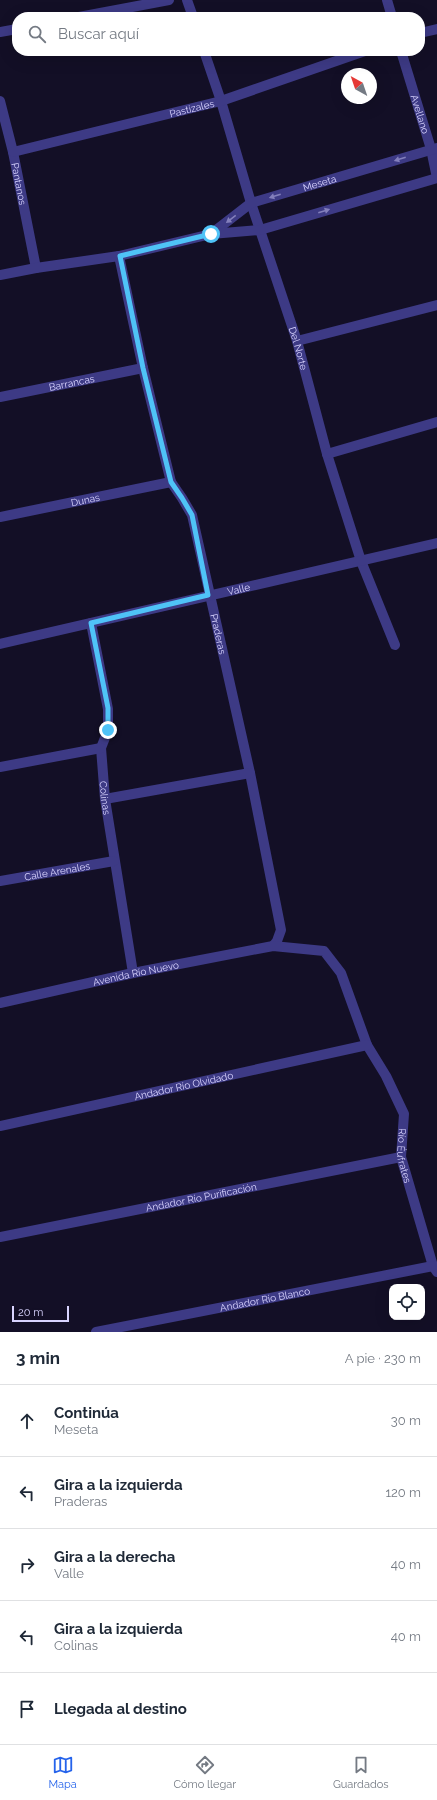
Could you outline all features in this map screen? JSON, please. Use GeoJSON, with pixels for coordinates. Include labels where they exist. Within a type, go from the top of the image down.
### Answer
{"type":"FeatureCollection","features":[{"type":"Feature","properties":{"kind":"street"},"geometry":{"type":"LineString","coordinates":[[105,12],[169,0]]}},
{"type":"Feature","properties":{"kind":"street"},"geometry":{"type":"LineString","coordinates":[[187,0],[191,12]]}},
{"type":"Feature","properties":{"kind":"street"},"geometry":{"type":"LineString","coordinates":[[387,0],[391,12]]}},
{"type":"Feature","properties":{"kind":"street"},"geometry":{"type":"LineString","coordinates":[[425,32],[437,29]]}},
{"type":"Feature","properties":{"kind":"street"},"geometry":{"type":"LineString","coordinates":[[0,32],[12,30]]}},
{"type":"Feature","properties":{"kind":"street","name":"Del Norte"},"geometry":{"type":"LineString","coordinates":[[206,56],[221,101],[251,203],[297,341],[327,454],[361,561],[395,645]]}},
{"type":"Feature","properties":{"kind":"street","name":"Pastizales"},"geometry":{"type":"LineString","coordinates":[[13,152],[221,101],[351,56]]}},
{"type":"Feature","properties":{"kind":"street","name":"Avellano"},"geometry":{"type":"LineString","coordinates":[[403,56],[434,148],[437,178]]}},
{"type":"Feature","properties":{"kind":"street","name":"Pantanos"},"geometry":{"type":"LineString","coordinates":[[0,101],[13,152],[36,268]]}},
{"type":"Feature","properties":{"kind":"street","name":"Meseta"},"geometry":{"type":"LineString","coordinates":[[211,234],[251,203],[434,148]]}},
{"type":"Feature","properties":{"kind":"street","name":"Meseta"},"geometry":{"type":"LineString","coordinates":[[0,275],[36,268],[120,256],[211,234],[260,230],[437,178]]}},
{"type":"Feature","properties":{"kind":"street","name":"Praderas"},"geometry":{"type":"LineString","coordinates":[[120,256],[143,368],[171,482],[192,515],[208,595],[250,773],[281,930],[277,941],[273,946]]}},
{"type":"Feature","properties":{"kind":"street"},"geometry":{"type":"LineString","coordinates":[[297,341],[437,305]]}},
{"type":"Feature","properties":{"kind":"street","name":"Barrancas"},"geometry":{"type":"LineString","coordinates":[[0,397],[143,368]]}},
{"type":"Feature","properties":{"kind":"street"},"geometry":{"type":"LineString","coordinates":[[327,454],[437,422]]}},
{"type":"Feature","properties":{"kind":"street","name":"Dunas"},"geometry":{"type":"LineString","coordinates":[[0,517],[171,482]]}},
{"type":"Feature","properties":{"kind":"street","name":"Valle"},"geometry":{"type":"LineString","coordinates":[[0,644],[361,561],[437,542]]}},
{"type":"Feature","properties":{"kind":"street","name":"Colinas"},"geometry":{"type":"LineString","coordinates":[[91,623],[108,708],[108,730],[101,748],[105,799],[133,973]]}},
{"type":"Feature","properties":{"kind":"street"},"geometry":{"type":"LineString","coordinates":[[0,767],[101,748]]}},
{"type":"Feature","properties":{"kind":"street"},"geometry":{"type":"LineString","coordinates":[[105,799],[250,773]]}},
{"type":"Feature","properties":{"kind":"street","name":"Calle Arenales"},"geometry":{"type":"LineString","coordinates":[[0,881],[114,861]]}},
{"type":"Feature","properties":{"kind":"street","name":"Avenida Río Nuevo"},"geometry":{"type":"LineString","coordinates":[[0,1003],[133,973],[273,946],[324,952],[341,973],[367,1045]]}},
{"type":"Feature","properties":{"kind":"street","name":"Andador Río Olvidado"},"geometry":{"type":"LineString","coordinates":[[0,1126],[367,1045]]}},
{"type":"Feature","properties":{"kind":"street","name":"Río Éufrates"},"geometry":{"type":"LineString","coordinates":[[367,1045],[386,1076],[404,1114],[401,1157],[435,1269]]}},
{"type":"Feature","properties":{"kind":"street","name":"Andador Río Purificación"},"geometry":{"type":"LineString","coordinates":[[0,1237],[401,1157]]}},
{"type":"Feature","properties":{"kind":"street","name":"Andador Río Blanco"},"geometry":{"type":"LineString","coordinates":[[96,1332],[435,1269]]}},
{"type":"Feature","properties":{"kind":"route"},"geometry":{"type":"LineString","coordinates":[[108,730],[108,708],[91,623],[208,595],[192,515],[171,482],[143,368],[120,256],[211,234]]}}]}
